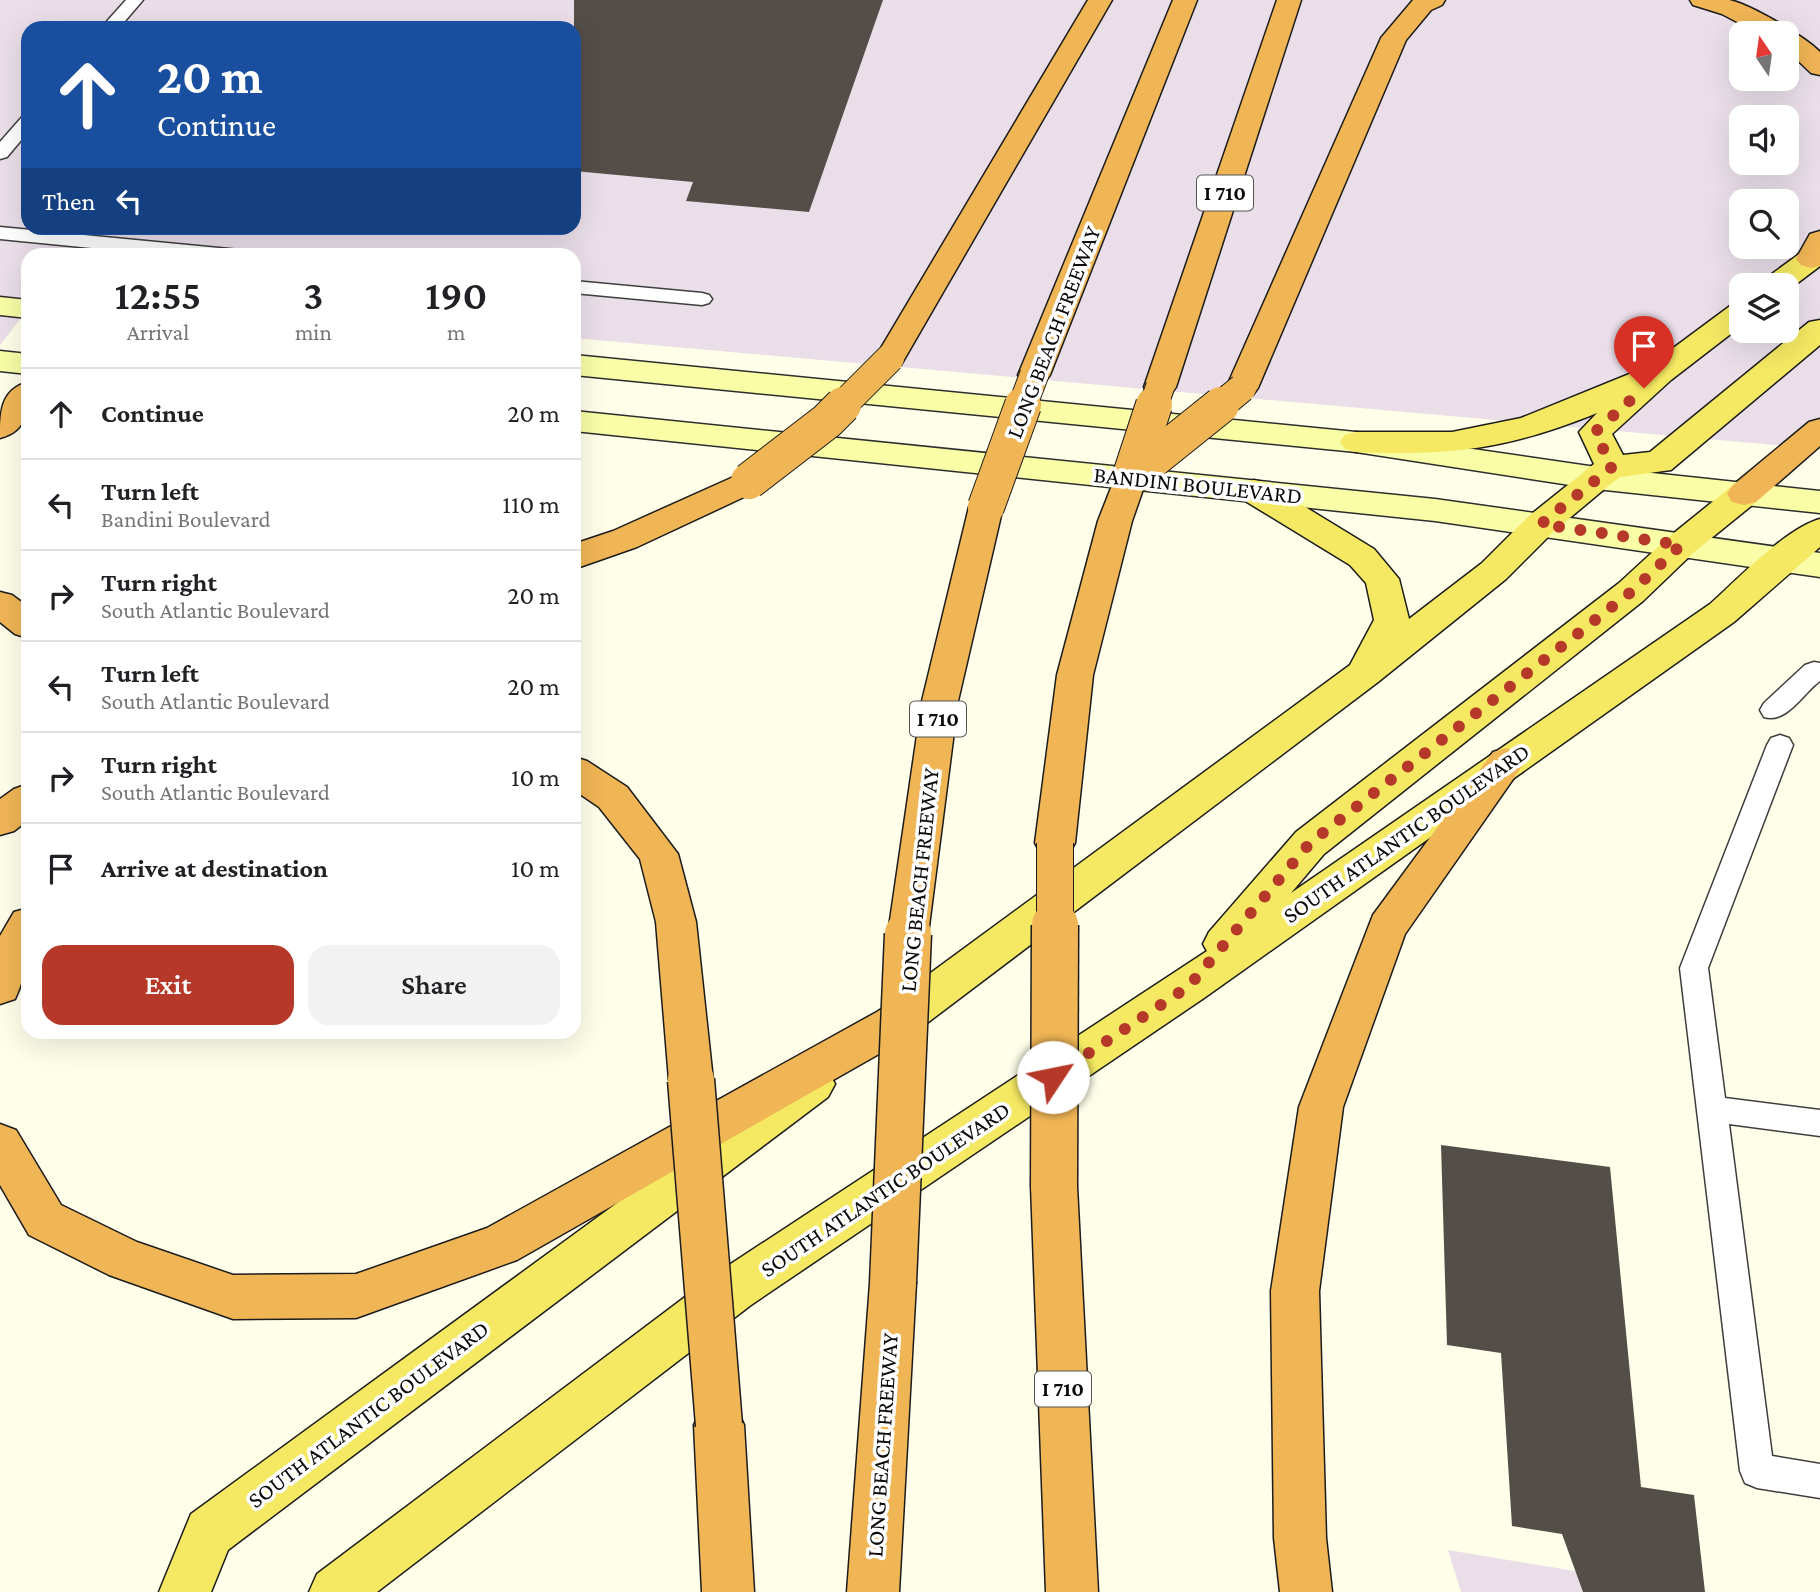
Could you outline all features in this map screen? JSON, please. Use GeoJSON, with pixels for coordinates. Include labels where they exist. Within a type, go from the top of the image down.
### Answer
{"type":"FeatureCollection","features":[{"type":"Feature","properties":{"kind":"highway"},"geometry":{"type":"LineString","coordinates":[[581,555],[625,539],[749,481],[827,421],[890,358],[1100,0]]}},
{"type":"Feature","properties":{"kind":"highway","name":"LONG BEACH FREEWAY"},"geometry":{"type":"LineString","coordinates":[[873,1592],[892,1283],[908,934],[940,701],[986,507],[1034,375],[1185,0]]}},
{"type":"Feature","properties":{"kind":"highway","name":"I 710"},"geometry":{"type":"LineString","coordinates":[[1072,1592],[1054,1186],[1055,843],[1075,675],[1115,520],[1289,0]]}},
{"type":"Feature","properties":{"kind":"highway"},"geometry":{"type":"LineString","coordinates":[[1130,478],[1242,388],[1394,38],[1422,5],[1433,0]]}},
{"type":"Feature","properties":{"kind":"highway"},"geometry":{"type":"LineString","coordinates":[[1703,0],[1731,9],[1754,21]]}},
{"type":"Feature","properties":{"kind":"highway"},"geometry":{"type":"LineString","coordinates":[[1799,47],[1820,67]]}},
{"type":"Feature","properties":{"kind":"highway"},"geometry":{"type":"LineString","coordinates":[[0,428],[21,401]]}},
{"type":"Feature","properties":{"kind":"highway"},"geometry":{"type":"LineString","coordinates":[[1744,494],[1820,429]]}},
{"type":"Feature","properties":{"kind":"highway"},"geometry":{"type":"LineString","coordinates":[[0,604],[21,620]]}},
{"type":"Feature","properties":{"kind":"highway"},"geometry":{"type":"LineString","coordinates":[[1306,1592],[1300,1538],[1295,1291],[1321,1107],[1387,927],[1506,762]]}},
{"type":"Feature","properties":{"kind":"highway"},"geometry":{"type":"LineString","coordinates":[[581,776],[613,797],[658,854],[676,922],[719,1425],[728,1592]]}},
{"type":"Feature","properties":{"kind":"highway"},"geometry":{"type":"LineString","coordinates":[[0,821],[21,804]]}},
{"type":"Feature","properties":{"kind":"highway"},"geometry":{"type":"LineString","coordinates":[[0,987],[4,967],[21,937]]}},
{"type":"Feature","properties":{"kind":"highway"},"geometry":{"type":"LineString","coordinates":[[0,1144],[45,1220],[125,1260],[233,1297],[356,1296],[501,1244],[899,1021]]}},
{"type":"Feature","properties":{"kind":"main road"},"geometry":{"type":"LineString","coordinates":[[1790,273],[1817,250]]}},
{"type":"Feature","properties":{"kind":"main road"},"geometry":{"type":"LineString","coordinates":[[0,306],[21,308]]}},
{"type":"Feature","properties":{"kind":"main road"},"geometry":{"type":"LineString","coordinates":[[1604,472],[1595,432],[1660,373],[1729,321]]}},
{"type":"Feature","properties":{"kind":"main road"},"geometry":{"type":"LineString","coordinates":[[1604,472],[1659,462],[1820,329]]}},
{"type":"Feature","properties":{"kind":"main road"},"geometry":{"type":"LineString","coordinates":[[0,361],[21,363]]}},
{"type":"Feature","properties":{"kind":"main road"},"geometry":{"type":"LineString","coordinates":[[581,366],[1356,442],[1820,502]]}},
{"type":"Feature","properties":{"kind":"main road"},"geometry":{"type":"LineString","coordinates":[[1356,442],[1421,444],[1483,438],[1570,414],[1660,373]]}},
{"type":"Feature","properties":{"kind":"main road","name":"BANDINI BOULEVARD"},"geometry":{"type":"LineString","coordinates":[[581,422],[1254,491],[1541,524],[1820,565]]}},
{"type":"Feature","properties":{"kind":"main road","name":"SOUTH ATLANTIC BOULEVARD"},"geometry":{"type":"LineString","coordinates":[[185,1592],[209,1532],[1365,673],[1494,571],[1541,524],[1604,472]]}},
{"type":"Feature","properties":{"kind":"main road"},"geometry":{"type":"LineString","coordinates":[[1254,491],[1362,557],[1382,579],[1392,620],[1365,673]]}},
{"type":"Feature","properties":{"kind":"main road"},"geometry":{"type":"LineString","coordinates":[[1189,986],[1310,843],[1631,592],[1681,545],[1744,494]]}},
{"type":"Feature","properties":{"kind":"main road","name":"SOUTH ATLANTIC BOULEVARD"},"geometry":{"type":"LineString","coordinates":[[335,1592],[734,1289],[1189,986],[1722,613],[1781,560],[1820,530]]}},
{"type":"Feature","properties":{"kind":"lane"},"geometry":{"type":"LineString","coordinates":[[116,21],[135,0]]}},
{"type":"Feature","properties":{"kind":"lane"},"geometry":{"type":"LineString","coordinates":[[0,153],[21,129]]}},
{"type":"Feature","properties":{"kind":"lane"},"geometry":{"type":"LineString","coordinates":[[0,233],[132,248]]}},
{"type":"Feature","properties":{"kind":"lane"},"geometry":{"type":"LineString","coordinates":[[581,288],[702,299]]}},
{"type":"Feature","properties":{"kind":"lane"},"geometry":{"type":"LineString","coordinates":[[1773,710],[1814,671],[1820,672]]}},
{"type":"Feature","properties":{"kind":"lane"},"geometry":{"type":"LineString","coordinates":[[1780,745],[1694,968],[1757,1471],[1820,1481]]}},
{"type":"Feature","properties":{"kind":"lane"},"geometry":{"type":"LineString","coordinates":[[1711,1109],[1820,1123]]}},
{"type":"Feature","properties":{"kind":"shaded area"},"geometry":{"type":"Polygon","coordinates":[[[0,0],[1820,0],[1820,449],[581,339],[581,248],[21,248],[21,318],[0,345],[0,0]]]}},
{"type":"Feature","properties":{"kind":"shaded area"},"geometry":{"type":"Polygon","coordinates":[[[1448,1550],[1575,1571],[1709,1592],[1461,1592],[1448,1550]]]}},
{"type":"Feature","properties":{"kind":"building"},"geometry":{"type":"Polygon","coordinates":[[[574,0],[883,0],[809,212],[686,201],[693,182],[581,172],[581,21],[574,21],[574,0]]]}},
{"type":"Feature","properties":{"kind":"building"},"geometry":{"type":"Polygon","coordinates":[[[1441,1145],[1610,1167],[1641,1487],[1694,1495],[1705,1592],[1583,1592],[1562,1534],[1512,1526],[1501,1353],[1447,1345],[1441,1145]]]}},
{"type":"Feature","properties":{"kind":"route"},"geometry":{"type":"LineString","coordinates":[[1053,1077],[1189,986],[1310,843],[1631,592],[1681,545],[1541,524],[1612,467],[1595,432],[1644,388]]}}]}
